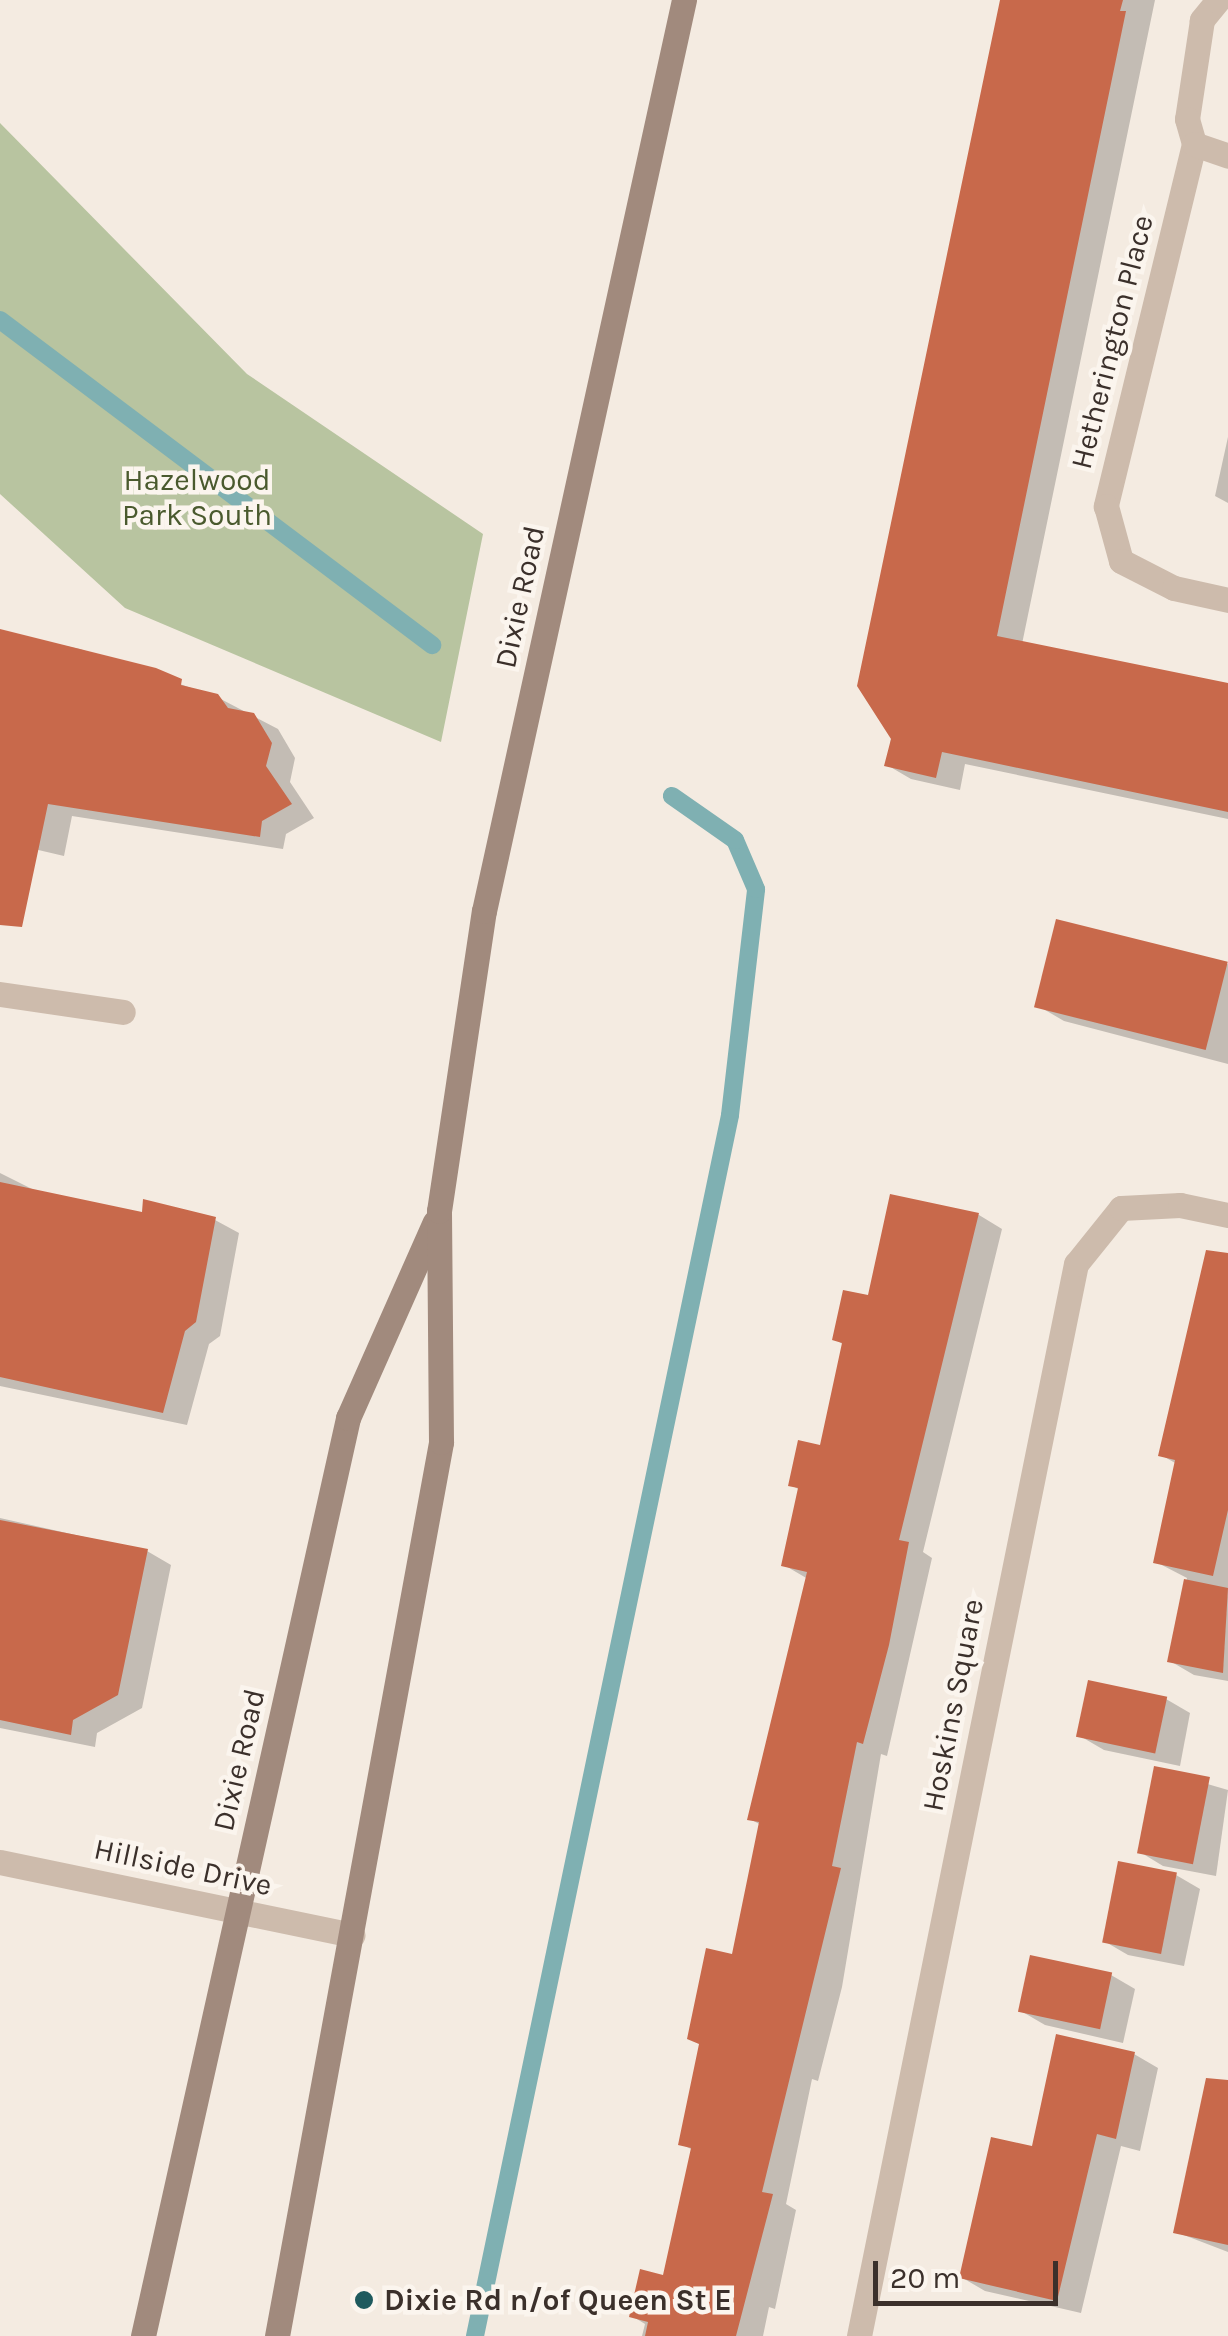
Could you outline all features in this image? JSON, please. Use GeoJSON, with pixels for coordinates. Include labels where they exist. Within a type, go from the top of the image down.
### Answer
{"type":"FeatureCollection","features":[{"type":"Feature","properties":{"kind":"main road","name":"Dixie Road"},"geometry":{"type":"LineString","coordinates":[[277,2336],[441,1442],[440,1212],[484,911],[684,0]]}},
{"type":"Feature","properties":{"kind":"main road","name":"Dixie Road"},"geometry":{"type":"LineString","coordinates":[[143,2336],[348,1418],[440,1212]]}},
{"type":"Feature","properties":{"kind":"street","name":"Hetherington Place"},"geometry":{"type":"LineString","coordinates":[[1218,0],[1202,20],[1187,119],[1194,144],[1106,506],[1121,561],[1174,588],[1228,600]]}},
{"type":"Feature","properties":{"kind":"street"},"geometry":{"type":"LineString","coordinates":[[1194,144],[1228,156]]}},
{"type":"Feature","properties":{"kind":"street"},"geometry":{"type":"LineString","coordinates":[[0,994],[123,1012]]}},
{"type":"Feature","properties":{"kind":"street","name":"Hoskins Square"},"geometry":{"type":"LineString","coordinates":[[860,2336],[1076,1264],[1121,1208],[1180,1205],[1228,1215]]}},
{"type":"Feature","properties":{"kind":"street","name":"Hillside Drive"},"geometry":{"type":"LineString","coordinates":[[0,1862],[353,1935]]}},
{"type":"Feature","properties":{"kind":"green space","name":"Hazelwood Park South"},"geometry":{"type":"Polygon","coordinates":[[[0,123],[247,374],[483,534],[441,742],[125,608],[0,494],[0,123]]]}},
{"type":"Feature","properties":{"kind":"building"},"geometry":{"type":"Polygon","coordinates":[[[1000,0],[1123,0],[1120,11],[1126,11],[997,636],[1228,683],[1228,812],[942,752],[936,778],[884,766],[891,739],[857,686],[1000,0]]]}},
{"type":"Feature","properties":{"kind":"building"},"geometry":{"type":"Polygon","coordinates":[[[0,629],[156,668],[182,679],[181,685],[218,694],[228,708],[254,713],[272,743],[266,766],[292,804],[262,821],[260,837],[48,804],[22,927],[0,925],[0,629]]]}},
{"type":"Feature","properties":{"kind":"building"},"geometry":{"type":"Polygon","coordinates":[[[1056,919],[1228,962],[1206,1050],[1034,1007],[1056,919]]]}},
{"type":"Feature","properties":{"kind":"building"},"geometry":{"type":"Polygon","coordinates":[[[0,1182],[142,1212],[143,1199],[216,1217],[196,1322],[185,1331],[163,1413],[0,1377],[0,1182]]]}},
{"type":"Feature","properties":{"kind":"building"},"geometry":{"type":"Polygon","coordinates":[[[890,1194],[979,1213],[899,1540],[909,1542],[889,1645],[863,1744],[857,1742],[832,1866],[841,1868],[762,2192],[773,2194],[736,2336],[645,2336],[648,2322],[629,2317],[640,2269],[663,2275],[691,2148],[678,2145],[699,2044],[687,2039],[706,1948],[732,1954],[759,1822],[747,1820],[807,1572],[781,1566],[798,1488],[788,1486],[798,1440],[820,1445],[842,1343],[832,1340],[843,1290],[868,1295],[890,1194]]]}},
{"type":"Feature","properties":{"kind":"building"},"geometry":{"type":"Polygon","coordinates":[[[1206,1250],[1228,1253],[1228,1510],[1213,1576],[1153,1563],[1175,1460],[1158,1456],[1206,1250]]]}},
{"type":"Feature","properties":{"kind":"building"},"geometry":{"type":"Polygon","coordinates":[[[0,1520],[148,1549],[118,1695],[73,1720],[71,1735],[0,1720],[0,1520]]]}},
{"type":"Feature","properties":{"kind":"building"},"geometry":{"type":"Polygon","coordinates":[[[1184,1579],[1228,1588],[1223,1673],[1167,1662],[1184,1579]]]}},
{"type":"Feature","properties":{"kind":"building"},"geometry":{"type":"Polygon","coordinates":[[[1088,1680],[1167,1697],[1155,1754],[1076,1737],[1088,1680]]]}},
{"type":"Feature","properties":{"kind":"building"},"geometry":{"type":"Polygon","coordinates":[[[1154,1766],[1210,1777],[1193,1864],[1137,1853],[1154,1766]]]}},
{"type":"Feature","properties":{"kind":"building"},"geometry":{"type":"Polygon","coordinates":[[[1118,1861],[1177,1872],[1161,1954],[1102,1942],[1118,1861]]]}},
{"type":"Feature","properties":{"kind":"building"},"geometry":{"type":"Polygon","coordinates":[[[1030,1955],[1112,1972],[1100,2029],[1018,2012],[1030,1955]]]}},
{"type":"Feature","properties":{"kind":"building"},"geometry":{"type":"Polygon","coordinates":[[[1056,2034],[1135,2052],[1116,2139],[1097,2134],[1057,2301],[959,2278],[991,2137],[1032,2146],[1056,2034]]]}},
{"type":"Feature","properties":{"kind":"building"},"geometry":{"type":"Polygon","coordinates":[[[1206,2078],[1228,2080],[1228,2245],[1173,2233],[1206,2078]]]}},
{"type":"Feature","properties":{"kind":"waterway"},"geometry":{"type":"LineString","coordinates":[[0,320],[432,645]]}},
{"type":"Feature","properties":{"kind":"waterway"},"geometry":{"type":"LineString","coordinates":[[475,2336],[730,1115],[756,889],[735,840],[672,796]]}},
{"type":"Feature","properties":{"kind":"place","name":"Dixie Rd n/of Queen St E"},"geometry":{"type":"Point","coordinates":[364,2300]}}]}
